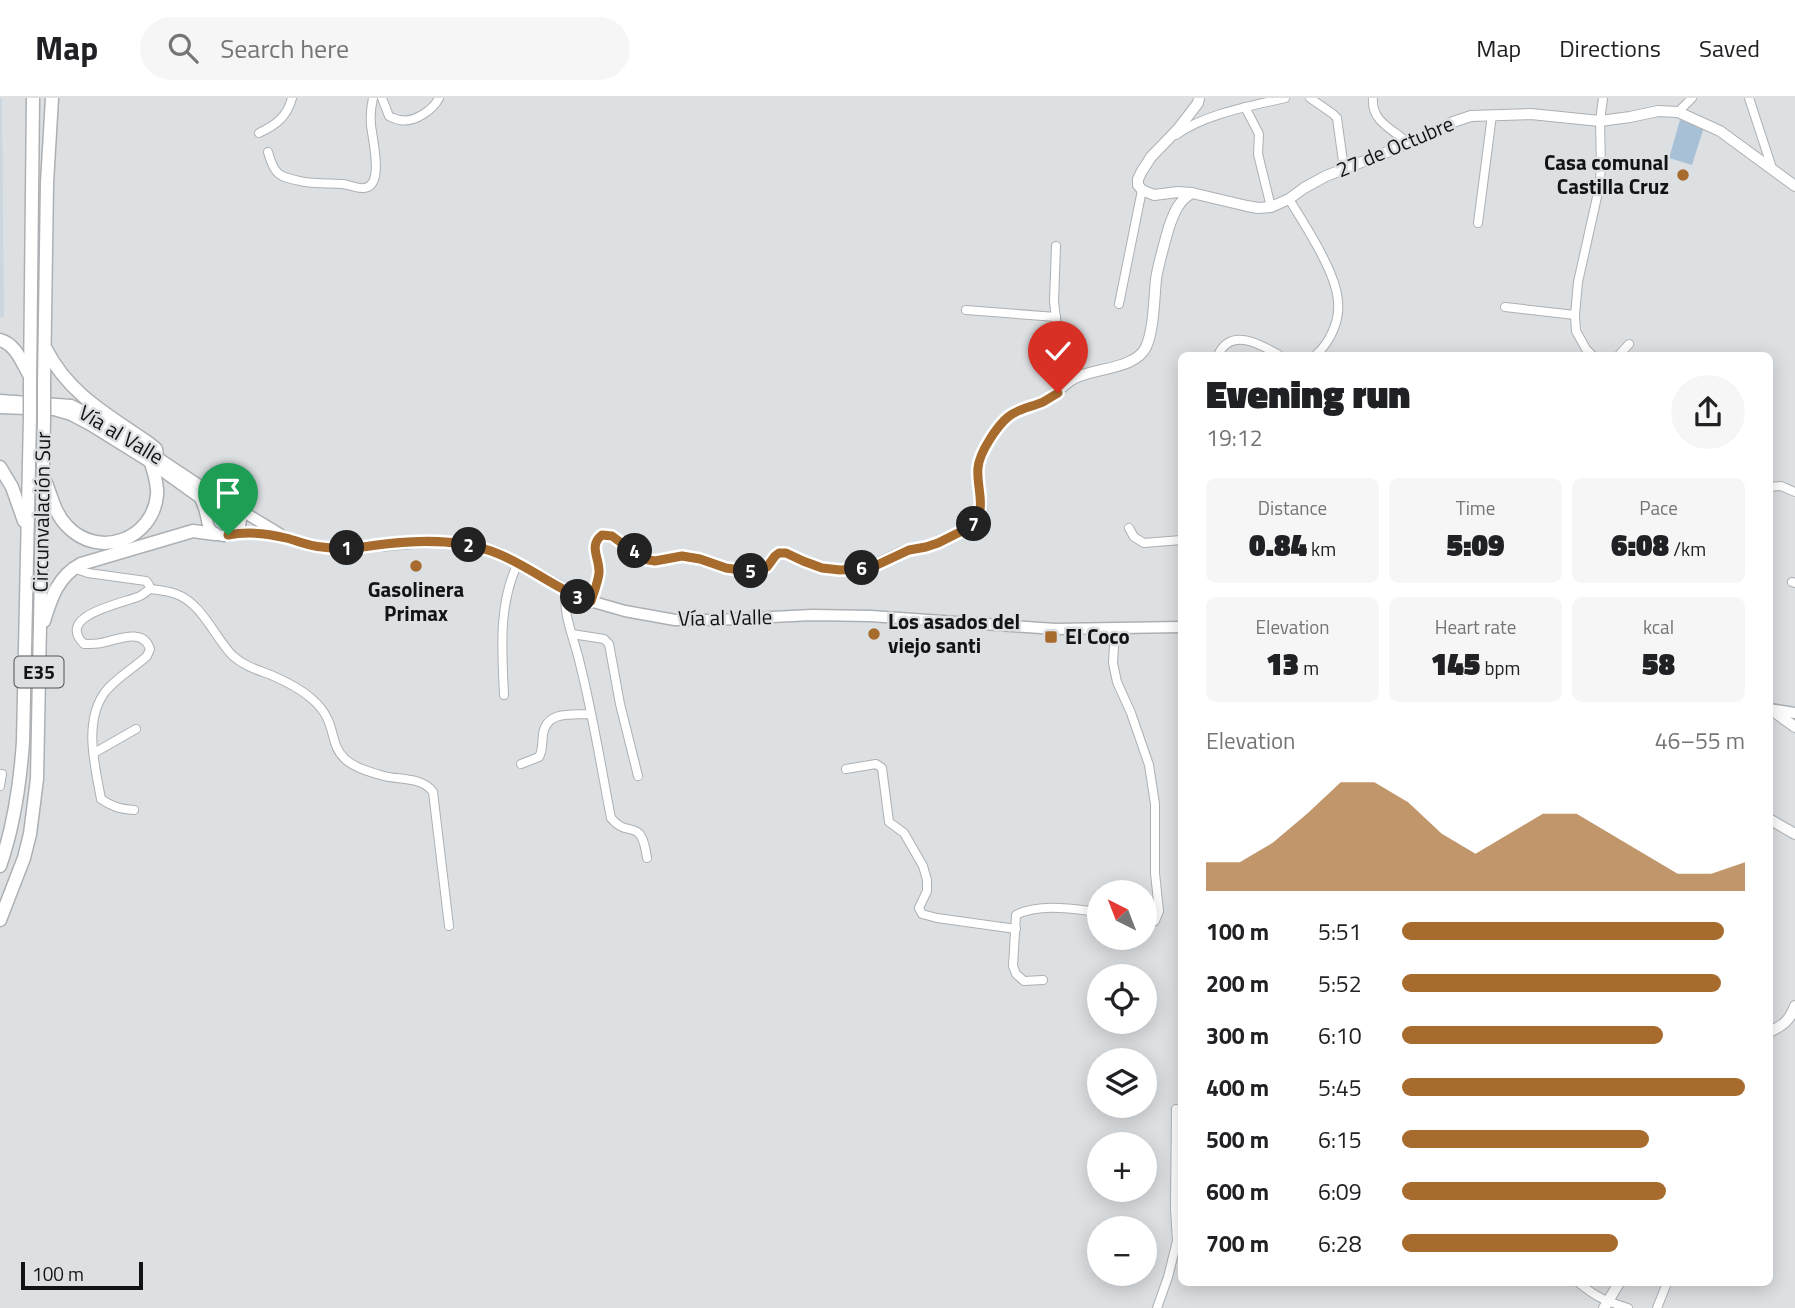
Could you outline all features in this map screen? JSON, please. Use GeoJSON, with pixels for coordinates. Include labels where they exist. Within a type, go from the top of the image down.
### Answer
{"type":"FeatureCollection","features":[{"type":"Feature","properties":{"kind":"highway","name":"Circunvalación Sur"},"geometry":{"type":"LineString","coordinates":[[0,866],[13,820],[22,765],[30,417],[33,98]]}},
{"type":"Feature","properties":{"kind":"highway","name":"Circunvalación Sur"},"geometry":{"type":"LineString","coordinates":[[0,920],[24,858],[37,779],[47,183],[52,98]]}},
{"type":"Feature","properties":{"kind":"highway"},"geometry":{"type":"LineString","coordinates":[[0,340],[6,341],[14,348],[30,380]]}},
{"type":"Feature","properties":{"kind":"highway"},"geometry":{"type":"LineString","coordinates":[[42,475],[56,511],[69,528],[93,543],[110,544],[135,533],[149,518],[158,494],[154,459],[156,449],[71,386],[45,347]]}},
{"type":"Feature","properties":{"kind":"highway"},"geometry":{"type":"LineString","coordinates":[[0,467],[12,487],[28,530]]}},
{"type":"Feature","properties":{"kind":"highway"},"geometry":{"type":"LineString","coordinates":[[40,632],[51,599],[73,568],[183,533],[202,531],[221,534]]}},
{"type":"Feature","properties":{"kind":"main road","name":"Vía al Valle"},"geometry":{"type":"LineString","coordinates":[[0,400],[71,405],[104,422],[154,459],[200,499],[207,520]]}},
{"type":"Feature","properties":{"kind":"main road","name":"Vía al Valle"},"geometry":{"type":"LineString","coordinates":[[0,408],[54,411],[71,415],[154,459],[285,538],[308,545],[341,548],[419,541],[448,542],[490,550],[591,601],[651,617],[716,620],[812,615],[871,616],[1010,627],[1178,627]]}},
{"type":"Feature","properties":{"kind":"main road"},"geometry":{"type":"LineString","coordinates":[[221,534],[235,531],[240,524],[240,515],[234,506],[222,502],[213,506],[207,514],[209,528],[221,534],[244,532],[285,538]]}},
{"type":"Feature","properties":{"kind":"main road"},"geometry":{"type":"LineString","coordinates":[[1773,710],[1795,713]]}},
{"type":"Feature","properties":{"kind":"street"},"geometry":{"type":"LineString","coordinates":[[259,133],[274,126],[285,116],[292,98]]}},
{"type":"Feature","properties":{"kind":"street"},"geometry":{"type":"LineString","coordinates":[[268,152],[272,167],[283,178],[369,187],[376,177],[371,125],[373,98]]}},
{"type":"Feature","properties":{"kind":"street"},"geometry":{"type":"LineString","coordinates":[[382,98],[388,116],[399,121],[411,120],[435,107],[439,98]]}},
{"type":"Feature","properties":{"kind":"street"},"geometry":{"type":"LineString","coordinates":[[1119,304],[1142,190],[1138,179],[1151,157],[1178,129],[1199,98]]}},
{"type":"Feature","properties":{"kind":"street"},"geometry":{"type":"LineString","coordinates":[[1162,145],[1181,131],[1210,118],[1285,98]]}},
{"type":"Feature","properties":{"kind":"street"},"geometry":{"type":"LineString","coordinates":[[1310,98],[1337,118],[1344,169]]}},
{"type":"Feature","properties":{"kind":"street"},"geometry":{"type":"LineString","coordinates":[[1373,98],[1375,115],[1408,143]]}},
{"type":"Feature","properties":{"kind":"street"},"geometry":{"type":"LineString","coordinates":[[1589,352],[1576,331],[1575,314],[1578,282],[1599,188],[1603,98]]}},
{"type":"Feature","properties":{"kind":"street"},"geometry":{"type":"LineString","coordinates":[[1678,112],[1692,98]]}},
{"type":"Feature","properties":{"kind":"street"},"geometry":{"type":"LineString","coordinates":[[1749,98],[1772,168]]}},
{"type":"Feature","properties":{"kind":"street"},"geometry":{"type":"LineString","coordinates":[[1245,107],[1259,134],[1258,154],[1270,207]]}},
{"type":"Feature","properties":{"kind":"street","name":"27 de Octubre"},"geometry":{"type":"LineString","coordinates":[[1142,190],[1154,195],[1192,193],[1258,208],[1270,207],[1344,169],[1471,116],[1531,114],[1600,121],[1658,111],[1678,112],[1720,131],[1795,186]]}},
{"type":"Feature","properties":{"kind":"street"},"geometry":{"type":"LineString","coordinates":[[1478,223],[1492,115]]}},
{"type":"Feature","properties":{"kind":"street"},"geometry":{"type":"LineString","coordinates":[[591,601],[599,575],[594,546],[602,535],[612,536],[643,559],[655,561],[682,556],[748,571],[761,570],[779,553],[786,553],[822,568],[840,570],[877,565],[909,550],[938,543],[972,526],[978,520],[981,499],[978,467],[985,448],[1002,423],[1015,413],[1044,402],[1075,378],[1134,360],[1146,347],[1161,251],[1178,204],[1192,193]]}},
{"type":"Feature","properties":{"kind":"street"},"geometry":{"type":"LineString","coordinates":[[1289,199],[1320,253],[1339,301],[1337,320],[1331,336],[1319,352]]}},
{"type":"Feature","properties":{"kind":"street"},"geometry":{"type":"LineString","coordinates":[[1056,246],[1054,301],[1065,385]]}},
{"type":"Feature","properties":{"kind":"street"},"geometry":{"type":"LineString","coordinates":[[1505,307],[1575,314]]}},
{"type":"Feature","properties":{"kind":"street"},"geometry":{"type":"LineString","coordinates":[[966,310],[1056,317]]}},
{"type":"Feature","properties":{"kind":"street"},"geometry":{"type":"LineString","coordinates":[[1219,352],[1224,346],[1239,339],[1261,344],[1274,352]]}},
{"type":"Feature","properties":{"kind":"street"},"geometry":{"type":"LineString","coordinates":[[1622,352],[1629,344]]}},
{"type":"Feature","properties":{"kind":"street"},"geometry":{"type":"LineString","coordinates":[[1773,487],[1781,486],[1795,492]]}},
{"type":"Feature","properties":{"kind":"street"},"geometry":{"type":"LineString","coordinates":[[1129,528],[1134,537],[1144,543],[1178,540]]}},
{"type":"Feature","properties":{"kind":"street"},"geometry":{"type":"LineString","coordinates":[[504,695],[501,645],[504,604],[512,574],[518,563]]}},
{"type":"Feature","properties":{"kind":"street"},"geometry":{"type":"LineString","coordinates":[[73,568],[88,573],[146,581],[150,589]]}},
{"type":"Feature","properties":{"kind":"street"},"geometry":{"type":"LineString","coordinates":[[134,810],[120,809],[101,799],[92,741],[99,703],[106,692],[147,656],[150,649],[148,642],[142,637],[130,636],[98,644],[84,644],[76,633],[84,619],[100,608],[143,595],[150,589]]}},
{"type":"Feature","properties":{"kind":"street"},"geometry":{"type":"LineString","coordinates":[[150,589],[178,594],[204,618],[234,656],[250,667],[292,685],[312,699],[328,721],[343,757],[356,766],[429,787],[433,792],[449,926]]}},
{"type":"Feature","properties":{"kind":"street"},"geometry":{"type":"LineString","coordinates":[[566,590],[564,601],[591,714],[611,818],[617,825],[635,829],[641,835],[647,858]]}},
{"type":"Feature","properties":{"kind":"street"},"geometry":{"type":"LineString","coordinates":[[1115,629],[1113,663],[1117,681],[1149,765],[1155,804],[1156,880]]}},
{"type":"Feature","properties":{"kind":"street"},"geometry":{"type":"LineString","coordinates":[[572,634],[604,639],[609,644],[620,704],[638,776]]}},
{"type":"Feature","properties":{"kind":"street"},"geometry":{"type":"LineString","coordinates":[[1773,712],[1795,727]]}},
{"type":"Feature","properties":{"kind":"street"},"geometry":{"type":"LineString","coordinates":[[521,764],[538,757],[542,751],[547,722],[559,716],[591,714]]}},
{"type":"Feature","properties":{"kind":"street"},"geometry":{"type":"LineString","coordinates":[[94,753],[136,729]]}},
{"type":"Feature","properties":{"kind":"street"},"geometry":{"type":"LineString","coordinates":[[846,769],[876,764],[882,768],[889,822],[904,833],[923,866],[927,880],[927,891],[919,908],[922,914],[1016,929]]}},
{"type":"Feature","properties":{"kind":"street"},"geometry":{"type":"LineString","coordinates":[[0,786],[2,774]]}},
{"type":"Feature","properties":{"kind":"street"},"geometry":{"type":"LineString","coordinates":[[1773,820],[1795,834]]}},
{"type":"Feature","properties":{"kind":"street"},"geometry":{"type":"LineString","coordinates":[[1157,892],[1157,916]]}},
{"type":"Feature","properties":{"kind":"street"},"geometry":{"type":"LineString","coordinates":[[1043,981],[1024,981],[1016,974],[1013,966],[1016,915],[1025,911],[1087,911]]}},
{"type":"Feature","properties":{"kind":"street"},"geometry":{"type":"LineString","coordinates":[[1773,1030],[1783,1026],[1795,1006]]}},
{"type":"Feature","properties":{"kind":"street"},"geometry":{"type":"LineString","coordinates":[[1157,1308],[1177,1241],[1176,1109]]}},
{"type":"Feature","properties":{"kind":"street"},"geometry":{"type":"LineString","coordinates":[[1583,1286],[1606,1305],[1628,1308]]}},
{"type":"Feature","properties":{"kind":"street"},"geometry":{"type":"LineString","coordinates":[[1606,1305],[1617,1286]]}},
{"type":"Feature","properties":{"kind":"street"},"geometry":{"type":"LineString","coordinates":[[1657,1308],[1666,1286]]}},
{"type":"Feature","properties":{"kind":"shaded area"},"geometry":{"type":"Polygon","coordinates":[[[0,98],[4,316],[0,318],[0,98]]]}},
{"type":"Feature","properties":{"kind":"shaded area"},"geometry":{"type":"Polygon","coordinates":[[[1680,120],[1704,127],[1692,165],[1669,158],[1680,120]]]}},
{"type":"Feature","properties":{"kind":"place","name":"Casa comunal Castilla Cruz"},"geometry":{"type":"Point","coordinates":[1683,175]}},
{"type":"Feature","properties":{"kind":"place","name":"Gasolinera Primax"},"geometry":{"type":"Point","coordinates":[416,566]}},
{"type":"Feature","properties":{"kind":"place","name":"Los asados del viejo santi"},"geometry":{"type":"Point","coordinates":[874,634]}},
{"type":"Feature","properties":{"kind":"place","name":"El Coco"},"geometry":{"type":"Point","coordinates":[1051,637]}},
{"type":"Feature","properties":{"kind":"route"},"geometry":{"type":"LineString","coordinates":[[228,535],[257,533],[308,545],[341,548],[419,541],[458,543],[500,554],[558,587],[591,601],[599,575],[594,546],[602,535],[612,536],[643,559],[655,561],[682,556],[748,571],[761,570],[779,553],[786,553],[822,568],[857,569],[877,565],[909,550],[938,543],[972,526],[978,520],[980,511],[978,467],[990,439],[1008,417],[1058,393]]}}]}
